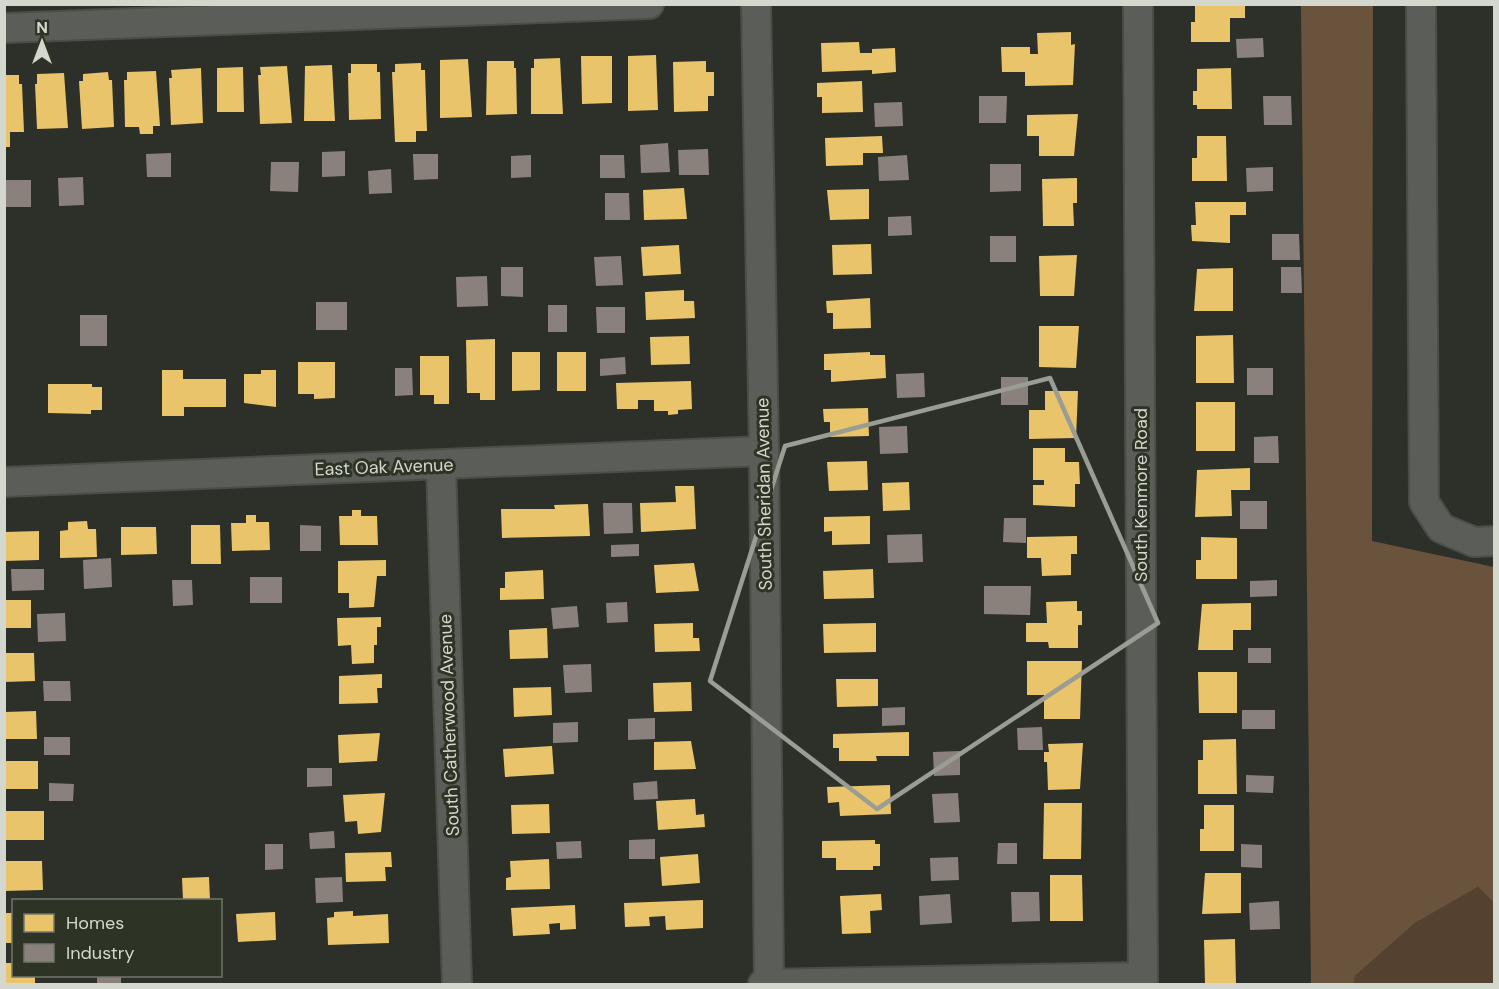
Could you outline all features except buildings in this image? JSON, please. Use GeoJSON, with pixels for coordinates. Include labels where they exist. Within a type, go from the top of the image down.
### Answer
{"type":"FeatureCollection","features":[{"type":"Feature","properties":{"kind":"street"},"geometry":{"type":"LineString","coordinates":[[4,28],[649,4]]}},
{"type":"Feature","properties":{"kind":"street","name":"South Sheridan Avenue"},"geometry":{"type":"LineString","coordinates":[[756,4],[764,451],[769,984]]}},
{"type":"Feature","properties":{"kind":"street","name":"South Kenmore Road"},"geometry":{"type":"LineString","coordinates":[[1138,4],[1143,981]]}},
{"type":"Feature","properties":{"kind":"street"},"geometry":{"type":"LineString","coordinates":[[1421,4],[1424,502],[1441,528],[1474,542],[1494,541]]}},
{"type":"Feature","properties":{"kind":"street","name":"East Oak Avenue"},"geometry":{"type":"LineString","coordinates":[[4,482],[764,451]]}},
{"type":"Feature","properties":{"kind":"street","name":"South Catherwood Avenue"},"geometry":{"type":"LineString","coordinates":[[441,465],[457,984]]}},
{"type":"Feature","properties":{"kind":"street"},"geometry":{"type":"LineString","coordinates":[[763,984],[1143,981]]}},
{"type":"Feature","properties":{"kind":"highlighted area"},"geometry":{"type":"Polygon","coordinates":[[[1050,378],[1158,623],[877,809],[710,681],[785,446],[1050,378]]]}},
{"type":"Feature","properties":{"kind":"shaded area"},"geometry":{"type":"Polygon","coordinates":[[[1301,5],[1373,5],[1372,541],[1494,567],[1494,903],[1478,887],[1415,923],[1355,976],[1354,984],[1311,984],[1301,5]]]}},
{"type":"Feature","properties":{"kind":"shaded area"},"geometry":{"type":"Polygon","coordinates":[[[1478,887],[1494,903],[1494,984],[1354,984],[1355,976],[1415,923],[1478,887]]]}}]}
